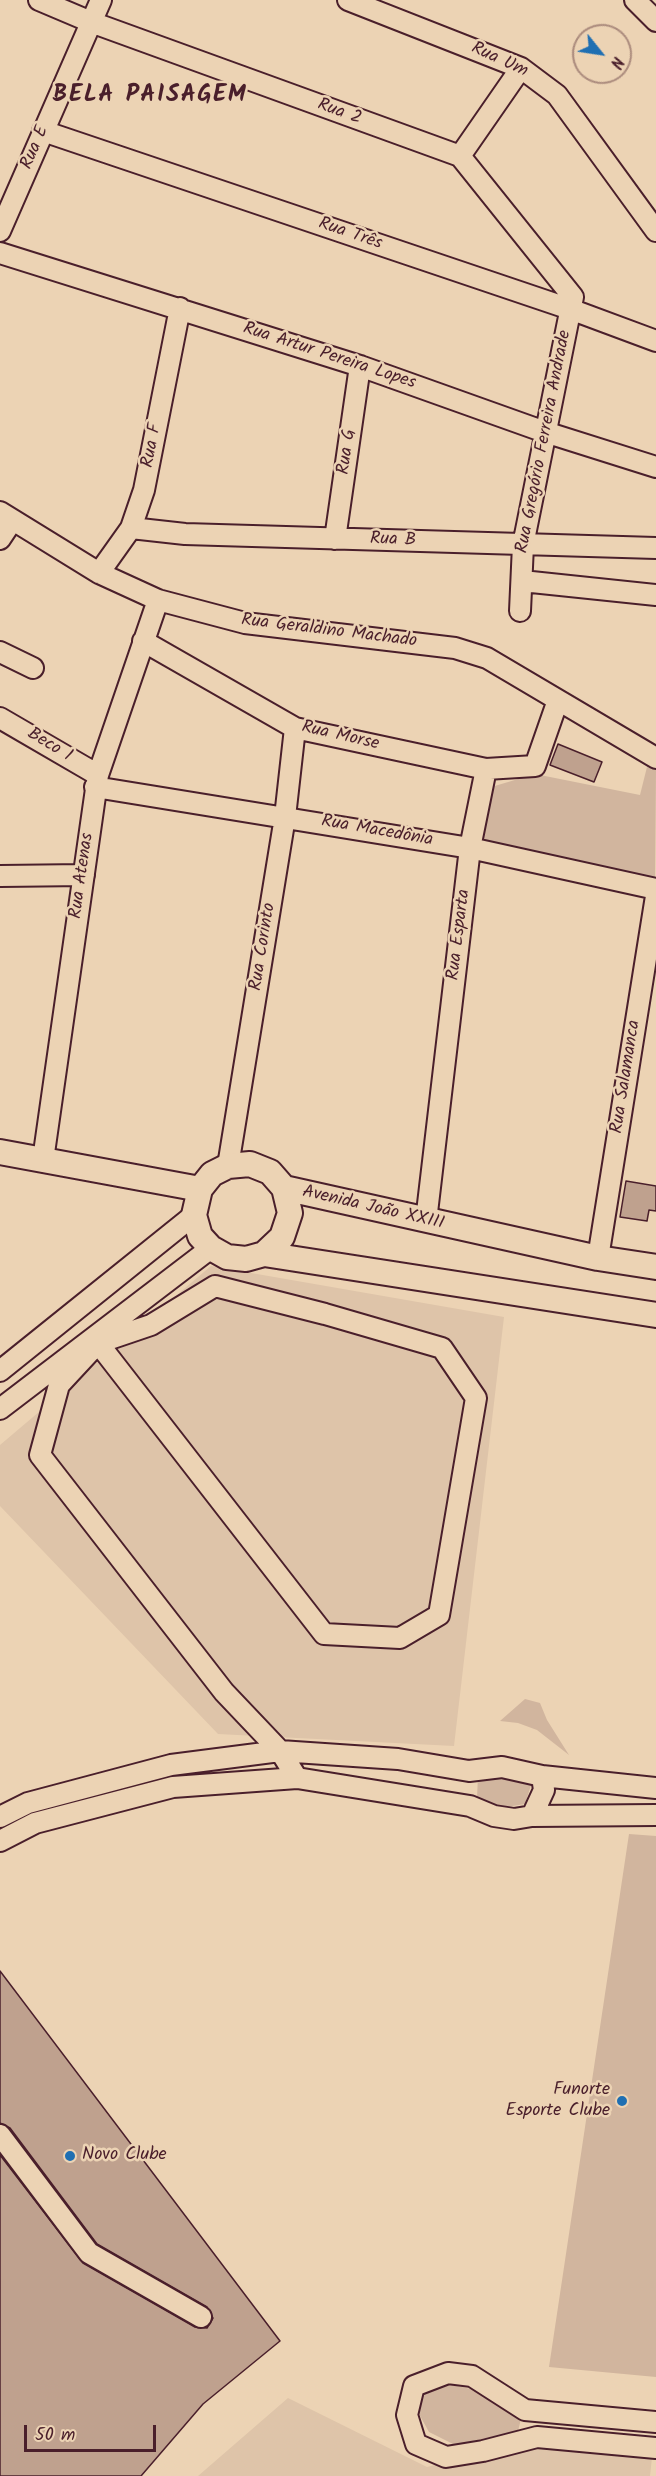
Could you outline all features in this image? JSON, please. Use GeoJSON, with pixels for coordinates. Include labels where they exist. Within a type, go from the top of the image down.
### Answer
{"type":"FeatureCollection","features":[{"type":"Feature","properties":{"kind":"main road"},"geometry":{"type":"LineString","coordinates":[[0,1152],[200,1189]]}},
{"type":"Feature","properties":{"kind":"main road","name":"Avenida João XXIII"},"geometry":{"type":"LineString","coordinates":[[228,1166],[250,1164],[270,1173],[284,1188],[598,1258],[656,1267]]}},
{"type":"Feature","properties":{"kind":"main road"},"geometry":{"type":"LineString","coordinates":[[228,1166],[212,1174],[200,1189],[194,1215],[200,1236],[210,1248],[227,1257],[246,1260],[264,1254],[282,1237],[290,1214],[284,1188]]}},
{"type":"Feature","properties":{"kind":"main road"},"geometry":{"type":"LineString","coordinates":[[264,1254],[656,1315]]}},
{"type":"Feature","properties":{"kind":"street","name":"Rua 2"},"geometry":{"type":"LineString","coordinates":[[39,0],[91,22],[460,156]]}},
{"type":"Feature","properties":{"kind":"street","name":"Rua E"},"geometry":{"type":"LineString","coordinates":[[0,231],[100,0]]}},
{"type":"Feature","properties":{"kind":"street","name":"Rua Um"},"geometry":{"type":"LineString","coordinates":[[348,0],[521,68],[557,95],[656,231]]}},
{"type":"Feature","properties":{"kind":"street"},"geometry":{"type":"LineString","coordinates":[[635,0],[656,21]]}},
{"type":"Feature","properties":{"kind":"street"},"geometry":{"type":"LineString","coordinates":[[521,68],[460,156],[573,297],[570,309]]}},
{"type":"Feature","properties":{"kind":"street","name":"Rua Três"},"geometry":{"type":"LineString","coordinates":[[43,131],[570,309],[656,341]]}},
{"type":"Feature","properties":{"kind":"street","name":"Rua Artur Pereira Lopes"},"geometry":{"type":"LineString","coordinates":[[0,253],[360,366],[545,432],[656,467]]}},
{"type":"Feature","properties":{"kind":"street","name":"Rua F"},"geometry":{"type":"LineString","coordinates":[[99,573],[131,528],[144,489],[180,308]]}},
{"type":"Feature","properties":{"kind":"street","name":"Rua Gregório Ferreira Andrade"},"geometry":{"type":"LineString","coordinates":[[520,611],[523,545],[570,309]]}},
{"type":"Feature","properties":{"kind":"street","name":"Rua G"},"geometry":{"type":"LineString","coordinates":[[335,539],[360,366]]}},
{"type":"Feature","properties":{"kind":"street"},"geometry":{"type":"LineString","coordinates":[[0,539],[6,517]]}},
{"type":"Feature","properties":{"kind":"street","name":"Rua Geraldino Machado"},"geometry":{"type":"LineString","coordinates":[[6,517],[99,573],[158,600],[245,623],[455,648],[486,658],[656,758]]}},
{"type":"Feature","properties":{"kind":"street","name":"Rua B"},"geometry":{"type":"LineString","coordinates":[[131,528],[185,534],[656,548]]}},
{"type":"Feature","properties":{"kind":"street"},"geometry":{"type":"LineString","coordinates":[[522,581],[656,595]]}},
{"type":"Feature","properties":{"kind":"street","name":"Rua Atenas"},"geometry":{"type":"LineString","coordinates":[[43,1160],[96,781],[158,600]]}},
{"type":"Feature","properties":{"kind":"street","name":"Rua Morse"},"geometry":{"type":"LineString","coordinates":[[143,641],[295,728],[486,769]]}},
{"type":"Feature","properties":{"kind":"street"},"geometry":{"type":"LineString","coordinates":[[0,652],[33,668]]}},
{"type":"Feature","properties":{"kind":"street"},"geometry":{"type":"LineString","coordinates":[[486,769],[535,766],[558,700]]}},
{"type":"Feature","properties":{"kind":"street","name":"Beco 1"},"geometry":{"type":"LineString","coordinates":[[0,718],[96,781]]}},
{"type":"Feature","properties":{"kind":"street","name":"Rua Corinto"},"geometry":{"type":"LineString","coordinates":[[228,1166],[285,817],[295,728]]}},
{"type":"Feature","properties":{"kind":"street","name":"Rua Esparta"},"geometry":{"type":"LineString","coordinates":[[426,1221],[470,848],[486,769]]}},
{"type":"Feature","properties":{"kind":"street","name":"Rua Macedônia"},"geometry":{"type":"LineString","coordinates":[[96,781],[285,817],[470,848],[656,889]]}},
{"type":"Feature","properties":{"kind":"street"},"geometry":{"type":"LineString","coordinates":[[0,876],[84,875]]}},
{"type":"Feature","properties":{"kind":"street","name":"Rua Salamanca"},"geometry":{"type":"LineString","coordinates":[[598,1258],[656,896]]}},
{"type":"Feature","properties":{"kind":"street"},"geometry":{"type":"LineString","coordinates":[[0,1371],[194,1215]]}},
{"type":"Feature","properties":{"kind":"street"},"geometry":{"type":"LineString","coordinates":[[0,1409],[210,1248]]}},
{"type":"Feature","properties":{"kind":"street"},"geometry":{"type":"LineString","coordinates":[[98,1343],[324,1634],[400,1638],[439,1615],[476,1398],[442,1348],[325,1314],[215,1286],[151,1325],[98,1343],[59,1385],[40,1455],[224,1692],[280,1751],[297,1778]]}},
{"type":"Feature","properties":{"kind":"street"},"geometry":{"type":"LineString","coordinates":[[0,1817],[28,1803],[171,1765],[280,1751],[398,1759],[469,1771],[502,1767],[542,1776],[656,1788]]}},
{"type":"Feature","properties":{"kind":"street"},"geometry":{"type":"LineString","coordinates":[[469,1771],[465,1781],[465,1792],[470,1806]]}},
{"type":"Feature","properties":{"kind":"street"},"geometry":{"type":"LineString","coordinates":[[532,1816],[544,1790],[542,1776]]}},
{"type":"Feature","properties":{"kind":"street"},"geometry":{"type":"LineString","coordinates":[[0,1841],[35,1823],[173,1787],[297,1778],[470,1806],[504,1818],[656,1815]]}},
{"type":"Feature","properties":{"kind":"street"},"geometry":{"type":"LineString","coordinates":[[28,1803],[35,1823]]}},
{"type":"Feature","properties":{"kind":"street"},"geometry":{"type":"LineString","coordinates":[[0,2135],[89,2253],[201,2317]]}},
{"type":"Feature","properties":{"kind":"street"},"geometry":{"type":"LineString","coordinates":[[656,2422],[525,2410],[472,2376],[448,2373],[414,2386],[407,2415],[416,2444],[446,2457],[483,2451],[537,2437],[656,2448]]}},
{"type":"Feature","properties":{"kind":"shaded area"},"geometry":{"type":"Polygon","coordinates":[[[647,767],[656,770],[655,881],[476,845],[488,788],[535,774],[640,795],[647,767]]]}},
{"type":"Feature","properties":{"kind":"shaded area"},"geometry":{"type":"Polygon","coordinates":[[[211,1266],[504,1317],[454,1746],[218,1734],[0,1506],[0,1445],[211,1266]]]}},
{"type":"Feature","properties":{"kind":"shaded area"},"geometry":{"type":"Polygon","coordinates":[[[525,1699],[540,1703],[547,1720],[569,1755],[537,1730],[518,1723],[500,1721],[525,1699]]]}},
{"type":"Feature","properties":{"kind":"shaded area"},"geometry":{"type":"Polygon","coordinates":[[[504,1771],[533,1779],[525,1804],[500,1808],[477,1798],[478,1776],[504,1771]]]}},
{"type":"Feature","properties":{"kind":"shaded area","name":"Funorte Esporte Clube"},"geometry":{"type":"Polygon","coordinates":[[[629,1834],[656,1836],[656,2377],[549,2367],[629,1834]]]}},
{"type":"Feature","properties":{"kind":"shaded area"},"geometry":{"type":"Polygon","coordinates":[[[448,2384],[471,2389],[521,2419],[518,2431],[455,2445],[429,2432],[419,2414],[424,2392],[448,2384]]]}},
{"type":"Feature","properties":{"kind":"shaded area"},"geometry":{"type":"Polygon","coordinates":[[[288,2398],[427,2467],[534,2440],[653,2448],[650,2476],[198,2476],[288,2398]]]}},
{"type":"Feature","properties":{"kind":"building"},"geometry":{"type":"Polygon","coordinates":[[[558,744],[602,762],[594,782],[550,765],[558,744]]]}},
{"type":"Feature","properties":{"kind":"building"},"geometry":{"type":"Polygon","coordinates":[[[626,1181],[656,1186],[656,1211],[649,1210],[647,1221],[620,1217],[626,1181]]]}},
{"type":"Feature","properties":{"kind":"building","name":"Novo Clube"},"geometry":{"type":"Polygon","coordinates":[[[0,1971],[280,2341],[203,2404],[141,2476],[0,2476],[0,2155],[83,2263],[195,2327],[207,2328],[213,2318],[207,2307],[97,2244],[10,2128],[0,2123],[0,1971]]]}},
{"type":"Feature","properties":{"kind":"place","name":"Funorte Esporte Clube"},"geometry":{"type":"Point","coordinates":[622,2101]}},
{"type":"Feature","properties":{"kind":"place","name":"Novo Clube"},"geometry":{"type":"Point","coordinates":[70,2156]}},
{"type":"Feature","properties":{"kind":"district","name":"BELA PAISAGEM"},"geometry":{"type":"Point","coordinates":[150,97]}}]}
